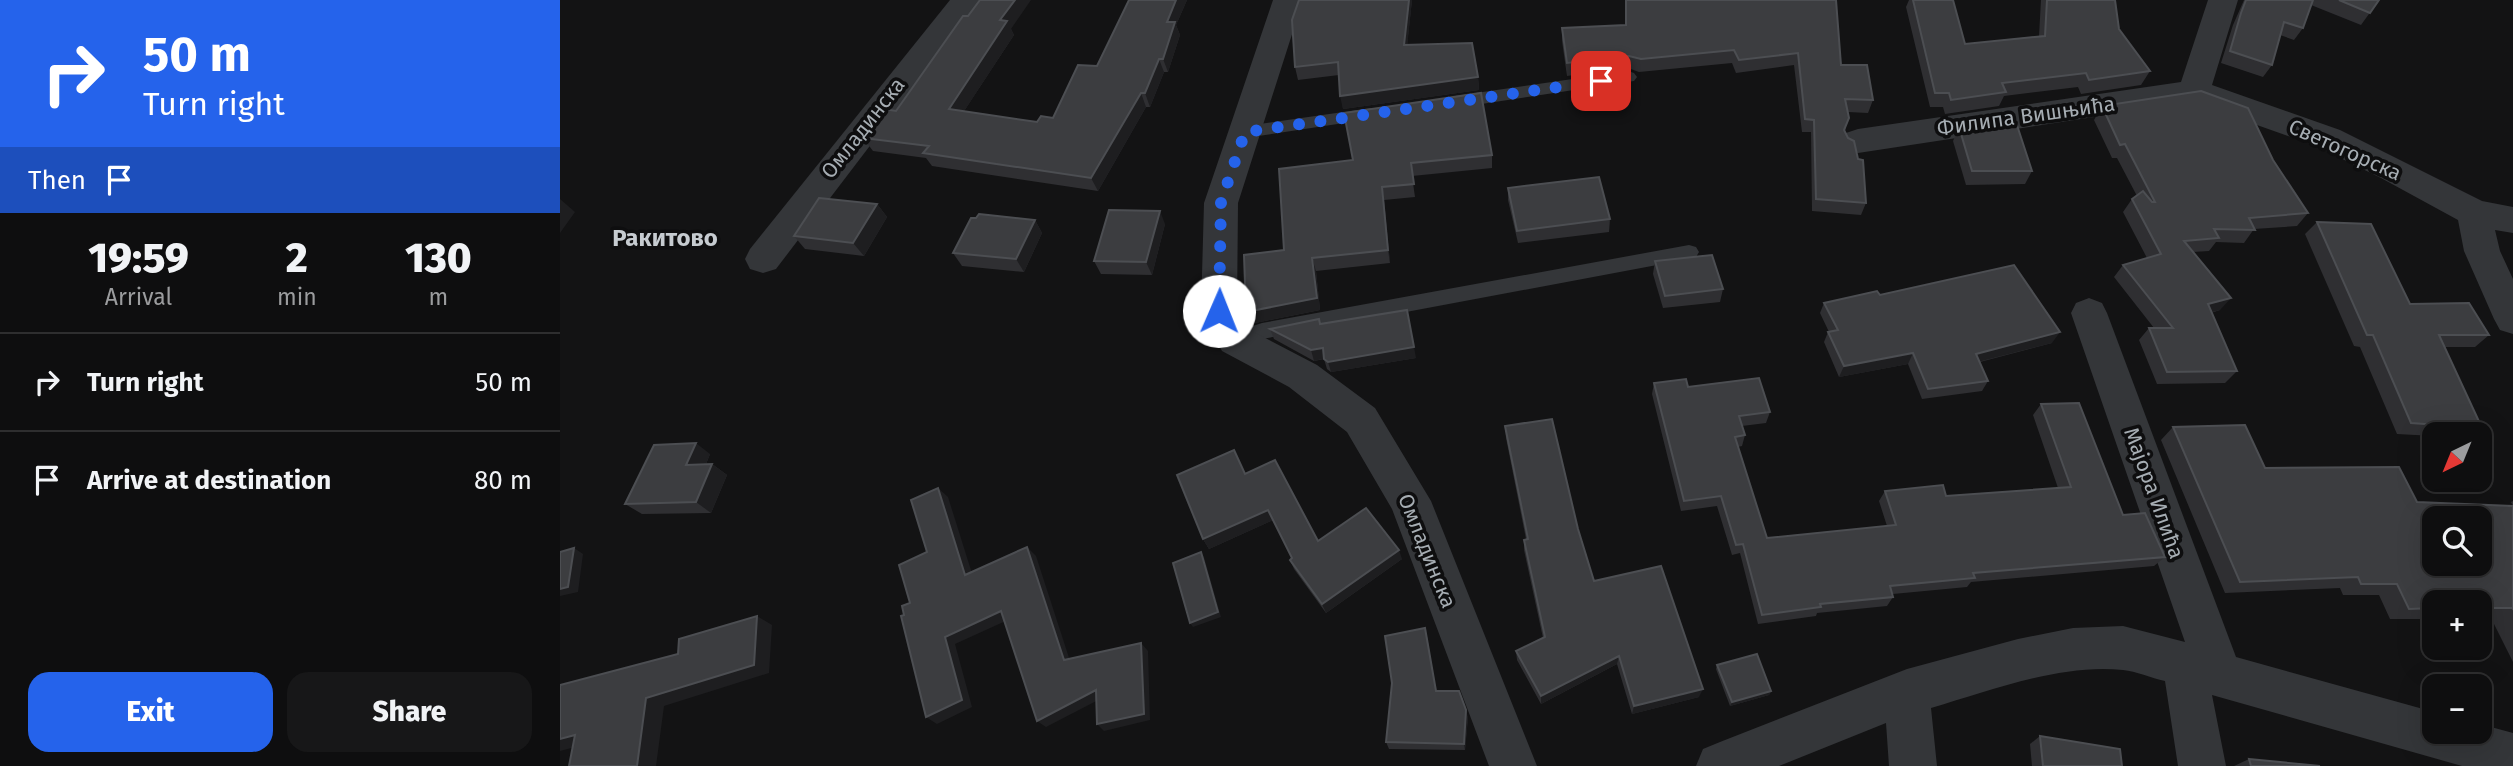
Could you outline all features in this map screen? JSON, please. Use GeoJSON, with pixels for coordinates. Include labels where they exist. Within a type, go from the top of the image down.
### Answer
{"type":"FeatureCollection","features":[{"type":"Feature","properties":{"kind":"street","name":"Омладинска"},"geometry":{"type":"LineString","coordinates":[[763,259],[966,0]]}},
{"type":"Feature","properties":{"kind":"street"},"geometry":{"type":"LineString","coordinates":[[1235,340],[1219,311],[1221,202],[1289,0]]}},
{"type":"Feature","properties":{"kind":"street"},"geometry":{"type":"LineString","coordinates":[[2194,91],[2223,0]]}},
{"type":"Feature","properties":{"kind":"street","name":"Филипа Вишњића"},"geometry":{"type":"LineString","coordinates":[[1858,141],[2194,91]]}},
{"type":"Feature","properties":{"kind":"street","name":"Светогорска"},"geometry":{"type":"LineString","coordinates":[[2194,91],[2328,138],[2393,169],[2474,213],[2513,220]]}},
{"type":"Feature","properties":{"kind":"street"},"geometry":{"type":"LineString","coordinates":[[2474,213],[2482,251],[2513,319]]}},
{"type":"Feature","properties":{"kind":"street","name":"Мајора Илића"},"geometry":{"type":"LineString","coordinates":[[2089,313],[2202,668],[2202,766]]}},
{"type":"Feature","properties":{"kind":"street","name":"Омладинска"},"geometry":{"type":"LineString","coordinates":[[1235,340],[1303,376],[1361,420],[1410,501],[1513,766]]}},
{"type":"Feature","properties":{"kind":"street"},"geometry":{"type":"LineString","coordinates":[[1720,766],[1908,692],[2018,661],[2073,650],[2123,648],[2513,757]]}},
{"type":"Feature","properties":{"kind":"street"},"geometry":{"type":"LineString","coordinates":[[1908,692],[1913,766]]}},
{"type":"Feature","properties":{"kind":"lane"},"geometry":{"type":"LineString","coordinates":[[1437,104],[1628,77]]}},
{"type":"Feature","properties":{"kind":"lane"},"geometry":{"type":"LineString","coordinates":[[1245,132],[1382,112]]}},
{"type":"Feature","properties":{"kind":"lane"},"geometry":{"type":"LineString","coordinates":[[1235,340],[1262,331],[1689,252]]}},
{"type":"Feature","properties":{"kind":"building"},"geometry":{"type":"Polygon","coordinates":[[[980,0],[1015,0],[1000,20],[1007,21],[949,109],[1037,122],[1041,116],[1053,118],[1078,65],[1097,66],[1129,0],[1176,0],[1167,22],[1175,22],[1163,59],[1159,59],[1145,93],[1141,93],[1091,178],[923,153],[929,146],[863,138],[884,109],[896,111],[963,16],[968,16],[980,0]]]}},
{"type":"Feature","properties":{"kind":"building"},"geometry":{"type":"Polygon","coordinates":[[[1299,0],[1409,0],[1404,45],[1472,43],[1478,77],[1340,96],[1338,62],[1295,67],[1292,20],[1299,0]]]}},
{"type":"Feature","properties":{"kind":"building"},"geometry":{"type":"Polygon","coordinates":[[[1626,0],[1836,0],[1841,65],[1867,65],[1873,100],[1845,99],[1849,118],[1844,130],[1848,138],[1854,141],[1858,159],[1863,160],[1866,203],[1816,199],[1814,120],[1805,119],[1798,53],[1739,60],[1734,50],[1641,59],[1629,56],[1567,63],[1562,28],[1626,25],[1626,0]]]}},
{"type":"Feature","properties":{"kind":"building"},"geometry":{"type":"Polygon","coordinates":[[[1913,0],[1953,0],[1965,44],[2045,36],[2047,0],[2115,0],[2119,29],[2150,71],[2089,80],[2086,73],[2002,83],[2006,92],[1951,100],[1949,93],[1935,93],[1913,0]]]}},
{"type":"Feature","properties":{"kind":"building"},"geometry":{"type":"Polygon","coordinates":[[[2246,0],[2313,0],[2303,28],[2284,22],[2272,65],[2230,51],[2246,0]]]}},
{"type":"Feature","properties":{"kind":"building"},"geometry":{"type":"Polygon","coordinates":[[[2339,0],[2379,0],[2370,13],[2339,0]]]}},
{"type":"Feature","properties":{"kind":"building"},"geometry":{"type":"Polygon","coordinates":[[[2201,91],[2248,108],[2273,160],[2308,213],[2249,218],[2255,230],[2214,229],[2219,238],[2184,241],[2231,298],[2208,304],[2237,371],[2167,372],[2149,328],[2173,328],[2123,265],[2161,254],[2132,199],[2143,191],[2155,202],[2125,144],[2120,145],[2102,106],[2201,91]]]}},
{"type":"Feature","properties":{"kind":"building"},"geometry":{"type":"Polygon","coordinates":[[[1481,93],[1492,155],[1411,163],[1414,184],[1382,187],[1388,250],[1312,258],[1317,298],[1246,312],[1244,255],[1284,250],[1279,169],[1353,160],[1344,113],[1481,93]]]}},
{"type":"Feature","properties":{"kind":"building"},"geometry":{"type":"Polygon","coordinates":[[[2015,119],[2032,171],[1972,171],[1959,127],[2015,119]]]}},
{"type":"Feature","properties":{"kind":"building"},"geometry":{"type":"Polygon","coordinates":[[[1599,177],[1610,219],[1517,231],[1508,188],[1599,177]]]}},
{"type":"Feature","properties":{"kind":"building"},"geometry":{"type":"Polygon","coordinates":[[[819,198],[877,204],[853,243],[794,236],[819,198]]]}},
{"type":"Feature","properties":{"kind":"building"},"geometry":{"type":"Polygon","coordinates":[[[1109,210],[1160,211],[1146,262],[1094,261],[1109,210]]]}},
{"type":"Feature","properties":{"kind":"building"},"geometry":{"type":"Polygon","coordinates":[[[979,214],[1035,220],[1016,259],[953,253],[971,218],[976,218],[979,214]]]}},
{"type":"Feature","properties":{"kind":"building"},"geometry":{"type":"Polygon","coordinates":[[[2317,222],[2371,224],[2410,304],[2469,303],[2489,335],[2439,335],[2479,422],[2411,423],[2373,335],[2367,335],[2317,222]]]}},
{"type":"Feature","properties":{"kind":"building"},"geometry":{"type":"Polygon","coordinates":[[[1712,255],[1723,289],[1665,296],[1655,261],[1712,255]]]}},
{"type":"Feature","properties":{"kind":"building"},"geometry":{"type":"Polygon","coordinates":[[[2014,265],[2060,332],[1976,354],[1988,381],[1928,389],[1913,353],[1844,366],[1828,332],[1838,330],[1824,303],[1877,291],[1880,295],[2014,265]]]}},
{"type":"Feature","properties":{"kind":"building"},"geometry":{"type":"Polygon","coordinates":[[[1407,310],[1414,347],[1328,362],[1324,359],[1323,348],[1311,350],[1270,329],[1319,319],[1320,324],[1407,310]]]}},
{"type":"Feature","properties":{"kind":"building"},"geometry":{"type":"Polygon","coordinates":[[[1759,378],[1770,412],[1739,416],[1745,435],[1735,437],[1767,538],[1896,525],[1885,491],[1943,485],[1946,496],[2071,487],[2041,404],[2079,403],[2123,515],[2145,513],[2165,557],[1973,573],[1975,578],[1890,586],[1893,597],[1820,604],[1821,607],[1762,615],[1743,544],[1736,545],[1721,496],[1684,501],[1654,383],[1686,379],[1688,387],[1759,378]]]}},
{"type":"Feature","properties":{"kind":"building"},"geometry":{"type":"Polygon","coordinates":[[[1552,419],[1578,529],[1594,581],[1661,566],[1703,689],[1634,706],[1619,656],[1541,696],[1516,651],[1545,637],[1524,540],[1528,539],[1505,426],[1552,419]]]}},
{"type":"Feature","properties":{"kind":"building"},"geometry":{"type":"Polygon","coordinates":[[[2245,425],[2265,468],[2399,467],[2417,502],[2513,506],[2513,609],[2492,608],[2492,590],[2422,590],[2422,608],[2409,609],[2397,584],[2361,584],[2358,577],[2240,582],[2173,427],[2245,425]]]}},
{"type":"Feature","properties":{"kind":"building"},"geometry":{"type":"Polygon","coordinates":[[[696,443],[686,465],[712,464],[696,502],[625,504],[654,445],[696,443]]]}},
{"type":"Feature","properties":{"kind":"building"},"geometry":{"type":"Polygon","coordinates":[[[1234,450],[1245,474],[1275,460],[1318,541],[1366,508],[1399,550],[1322,604],[1290,560],[1292,558],[1268,510],[1203,539],[1177,475],[1234,450]]]}},
{"type":"Feature","properties":{"kind":"building"},"geometry":{"type":"Polygon","coordinates":[[[938,488],[965,575],[1027,547],[1064,660],[1141,643],[1144,714],[1097,724],[1096,690],[1037,721],[1001,611],[945,637],[962,700],[926,717],[901,616],[904,615],[902,606],[910,603],[899,565],[927,552],[911,500],[938,488]]]}},
{"type":"Feature","properties":{"kind":"building"},"geometry":{"type":"Polygon","coordinates":[[[574,548],[568,587],[560,589],[560,552],[574,548]]]}},
{"type":"Feature","properties":{"kind":"building"},"geometry":{"type":"Polygon","coordinates":[[[1201,552],[1218,612],[1190,623],[1173,563],[1201,552]]]}},
{"type":"Feature","properties":{"kind":"building"},"geometry":{"type":"Polygon","coordinates":[[[757,616],[754,665],[646,698],[637,766],[569,766],[575,735],[560,739],[560,685],[678,654],[679,639],[757,616]]]}},
{"type":"Feature","properties":{"kind":"building"},"geometry":{"type":"Polygon","coordinates":[[[1425,628],[1436,691],[1459,691],[1466,710],[1464,744],[1386,742],[1392,683],[1385,636],[1425,628]]]}},
{"type":"Feature","properties":{"kind":"building"},"geometry":{"type":"Polygon","coordinates":[[[1757,654],[1771,691],[1732,702],[1717,665],[1757,654]]]}},
{"type":"Feature","properties":{"kind":"building"},"geometry":{"type":"Polygon","coordinates":[[[2040,736],[2120,749],[2122,766],[2043,766],[2040,736]]]}},
{"type":"Feature","properties":{"kind":"building"},"geometry":{"type":"Polygon","coordinates":[[[2249,759],[2320,766],[2251,766],[2249,759]]]}},
{"type":"Feature","properties":{"kind":"district","name":"Ракитово"},"geometry":{"type":"Point","coordinates":[665,238]}},
{"type":"Feature","properties":{"kind":"route"},"geometry":{"type":"LineString","coordinates":[[1219,311],[1221,202],[1245,132],[1601,81]]}}]}
